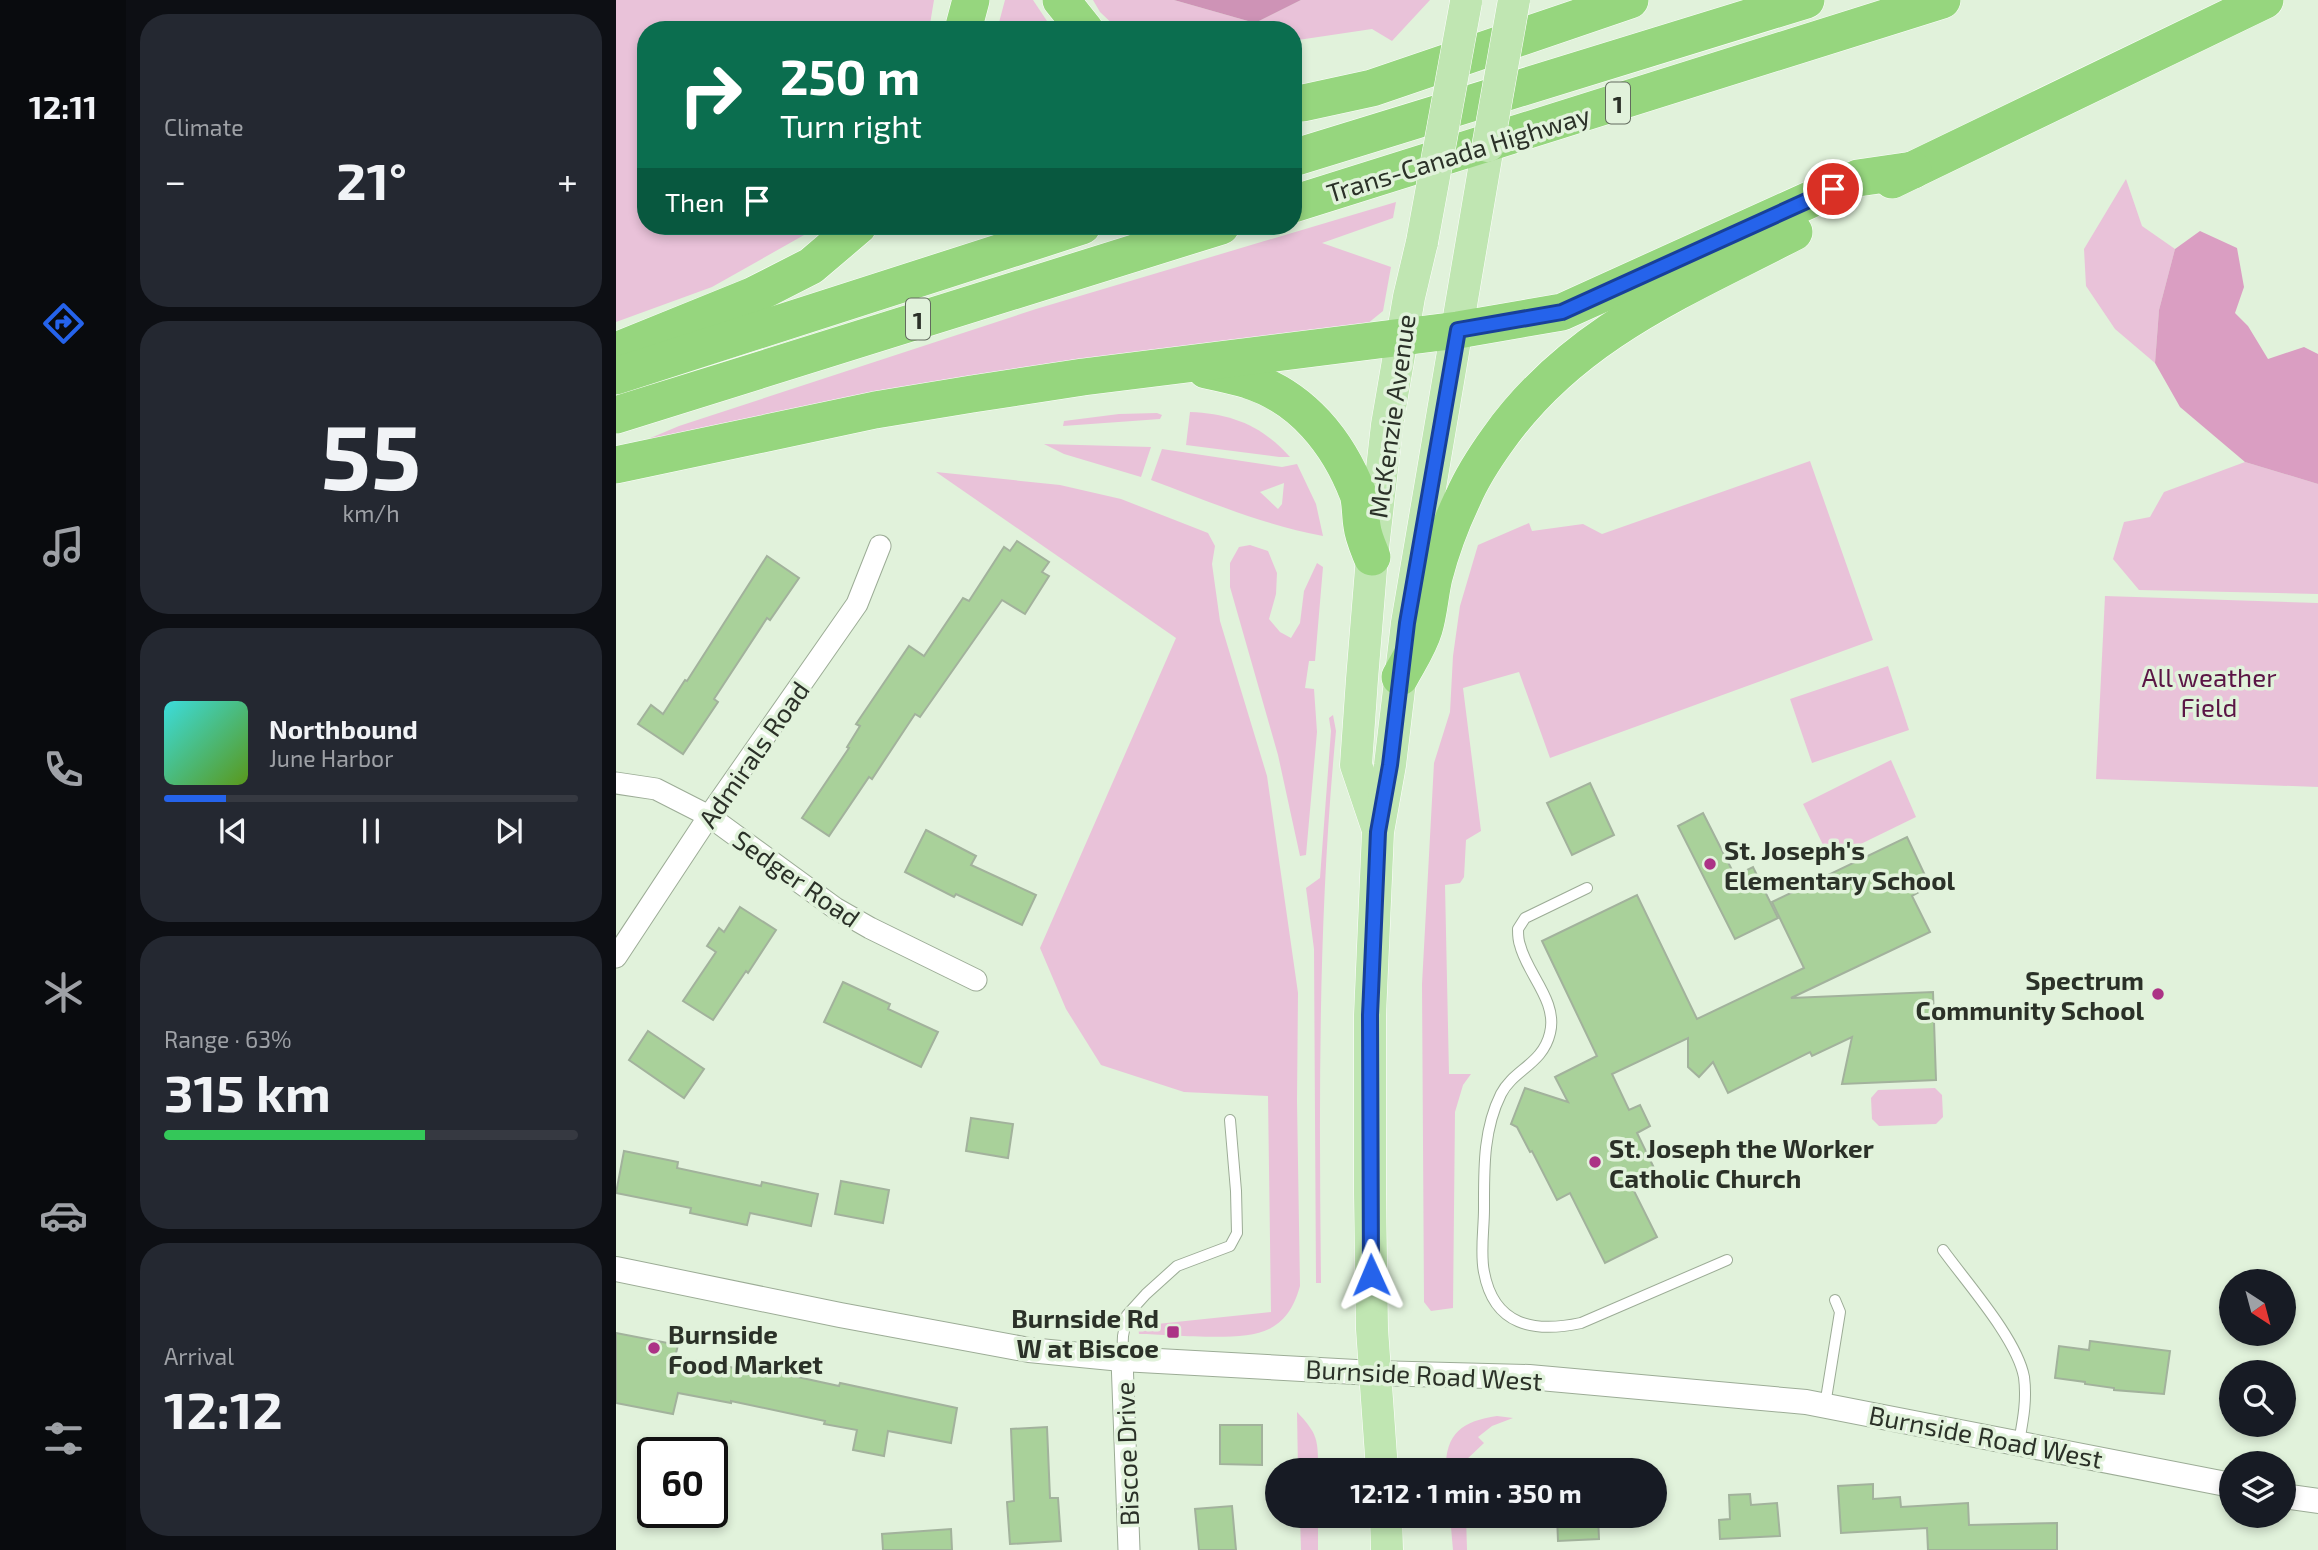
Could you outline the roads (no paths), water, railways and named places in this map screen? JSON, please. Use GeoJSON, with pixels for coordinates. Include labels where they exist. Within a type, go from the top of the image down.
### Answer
{"type":"FeatureCollection","features":[{"type":"Feature","properties":{"kind":"highway"},"geometry":{"type":"LineString","coordinates":[[965,21],[971,0]]}},
{"type":"Feature","properties":{"kind":"highway"},"geometry":{"type":"LineString","coordinates":[[1061,0],[1078,21]]}},
{"type":"Feature","properties":{"kind":"highway"},"geometry":{"type":"LineString","coordinates":[[1302,103],[1372,88],[1630,0]]}},
{"type":"Feature","properties":{"kind":"highway","name":"Trans-Canada Highway"},"geometry":{"type":"LineString","coordinates":[[1302,155],[1806,0]]}},
{"type":"Feature","properties":{"kind":"highway","name":"Trans-Canada Highway"},"geometry":{"type":"LineString","coordinates":[[1302,201],[1942,0]]}},
{"type":"Feature","properties":{"kind":"highway"},"geometry":{"type":"LineString","coordinates":[[1400,677],[1423,631],[1434,577],[1464,494],[1514,416],[1546,381],[1585,349],[1628,320],[1913,170],[2265,0]]}},
{"type":"Feature","properties":{"kind":"highway"},"geometry":{"type":"LineString","coordinates":[[616,465],[875,410],[1083,377],[1403,338],[1562,312],[1858,178],[1913,170]]}},
{"type":"Feature","properties":{"kind":"highway"},"geometry":{"type":"LineString","coordinates":[[616,351],[752,296],[811,266],[847,235]]}},
{"type":"Feature","properties":{"kind":"highway","name":"1"},"geometry":{"type":"LineString","coordinates":[[616,376],[1054,235]]}},
{"type":"Feature","properties":{"kind":"highway","name":"1"},"geometry":{"type":"LineString","coordinates":[[616,415],[1192,235]]}},
{"type":"Feature","properties":{"kind":"highway"},"geometry":{"type":"LineString","coordinates":[[1184,364],[1250,380],[1279,393],[1305,411],[1324,432],[1343,461],[1359,496],[1362,528],[1371,557]]}},
{"type":"Feature","properties":{"kind":"main road","name":"McKenzie Avenue"},"geometry":{"type":"LineString","coordinates":[[1381,1458],[1374,1373],[1370,1193],[1370,1015],[1378,832],[1390,765],[1407,623],[1514,0]]}},
{"type":"Feature","properties":{"kind":"main road","name":"McKenzie Avenue"},"geometry":{"type":"LineString","coordinates":[[1378,832],[1356,765],[1371,557],[1387,425],[1466,1]]}},
{"type":"Feature","properties":{"kind":"main road"},"geometry":{"type":"LineString","coordinates":[[1386,1528],[1387,1550]]}},
{"type":"Feature","properties":{"kind":"street","name":"Admirals Road"},"geometry":{"type":"LineString","coordinates":[[616,957],[709,816],[857,604],[880,546]]}},
{"type":"Feature","properties":{"kind":"street","name":"Sedger Road"},"geometry":{"type":"LineString","coordinates":[[616,783],[656,789],[709,816],[835,908],[976,980]]}},
{"type":"Feature","properties":{"kind":"street","name":"Burnside Road West"},"geometry":{"type":"LineString","coordinates":[[616,1269],[1029,1350],[1122,1359],[1374,1373],[1529,1377],[1825,1405],[2219,1483]]}},
{"type":"Feature","properties":{"kind":"street","name":"Biscoe Drive"},"geometry":{"type":"LineString","coordinates":[[1122,1359],[1129,1550]]}},
{"type":"Feature","properties":{"kind":"street"},"geometry":{"type":"LineString","coordinates":[[2296,1498],[2318,1501]]}},
{"type":"Feature","properties":{"kind":"lane"},"geometry":{"type":"LineString","coordinates":[[1587,888],[1525,918],[1518,929],[1520,946],[1549,1005],[1551,1032],[1542,1054],[1502,1091],[1485,1150],[1483,1271],[1491,1298],[1507,1317],[1528,1326],[1559,1328],[1581,1323],[1727,1260]]}},
{"type":"Feature","properties":{"kind":"lane"},"geometry":{"type":"LineString","coordinates":[[1122,1359],[1127,1315],[1146,1294],[1177,1266],[1230,1246],[1237,1233],[1230,1120]]}},
{"type":"Feature","properties":{"kind":"lane"},"geometry":{"type":"LineString","coordinates":[[1943,1250],[2011,1342],[2023,1376],[2026,1406],[2019,1442]]}},
{"type":"Feature","properties":{"kind":"lane"},"geometry":{"type":"LineString","coordinates":[[1825,1405],[1840,1312],[1835,1300]]}},
{"type":"Feature","properties":{"kind":"place","name":"St. Joseph's Elementary School"},"geometry":{"type":"Point","coordinates":[1710,864]}},
{"type":"Feature","properties":{"kind":"place","name":"Spectrum Community School"},"geometry":{"type":"Point","coordinates":[2158,994]}},
{"type":"Feature","properties":{"kind":"place","name":"St. Joseph the Worker Catholic Church"},"geometry":{"type":"Point","coordinates":[1595,1162]}},
{"type":"Feature","properties":{"kind":"place","name":"Burnside Rd W at Biscoe"},"geometry":{"type":"Point","coordinates":[1173,1332]}},
{"type":"Feature","properties":{"kind":"place","name":"Burnside Food Market"},"geometry":{"type":"Point","coordinates":[654,1348]}},
{"type":"Feature","properties":{"kind":"park label","name":"All weather Field"},"geometry":{"type":"Point","coordinates":[2209,691]}}]}
